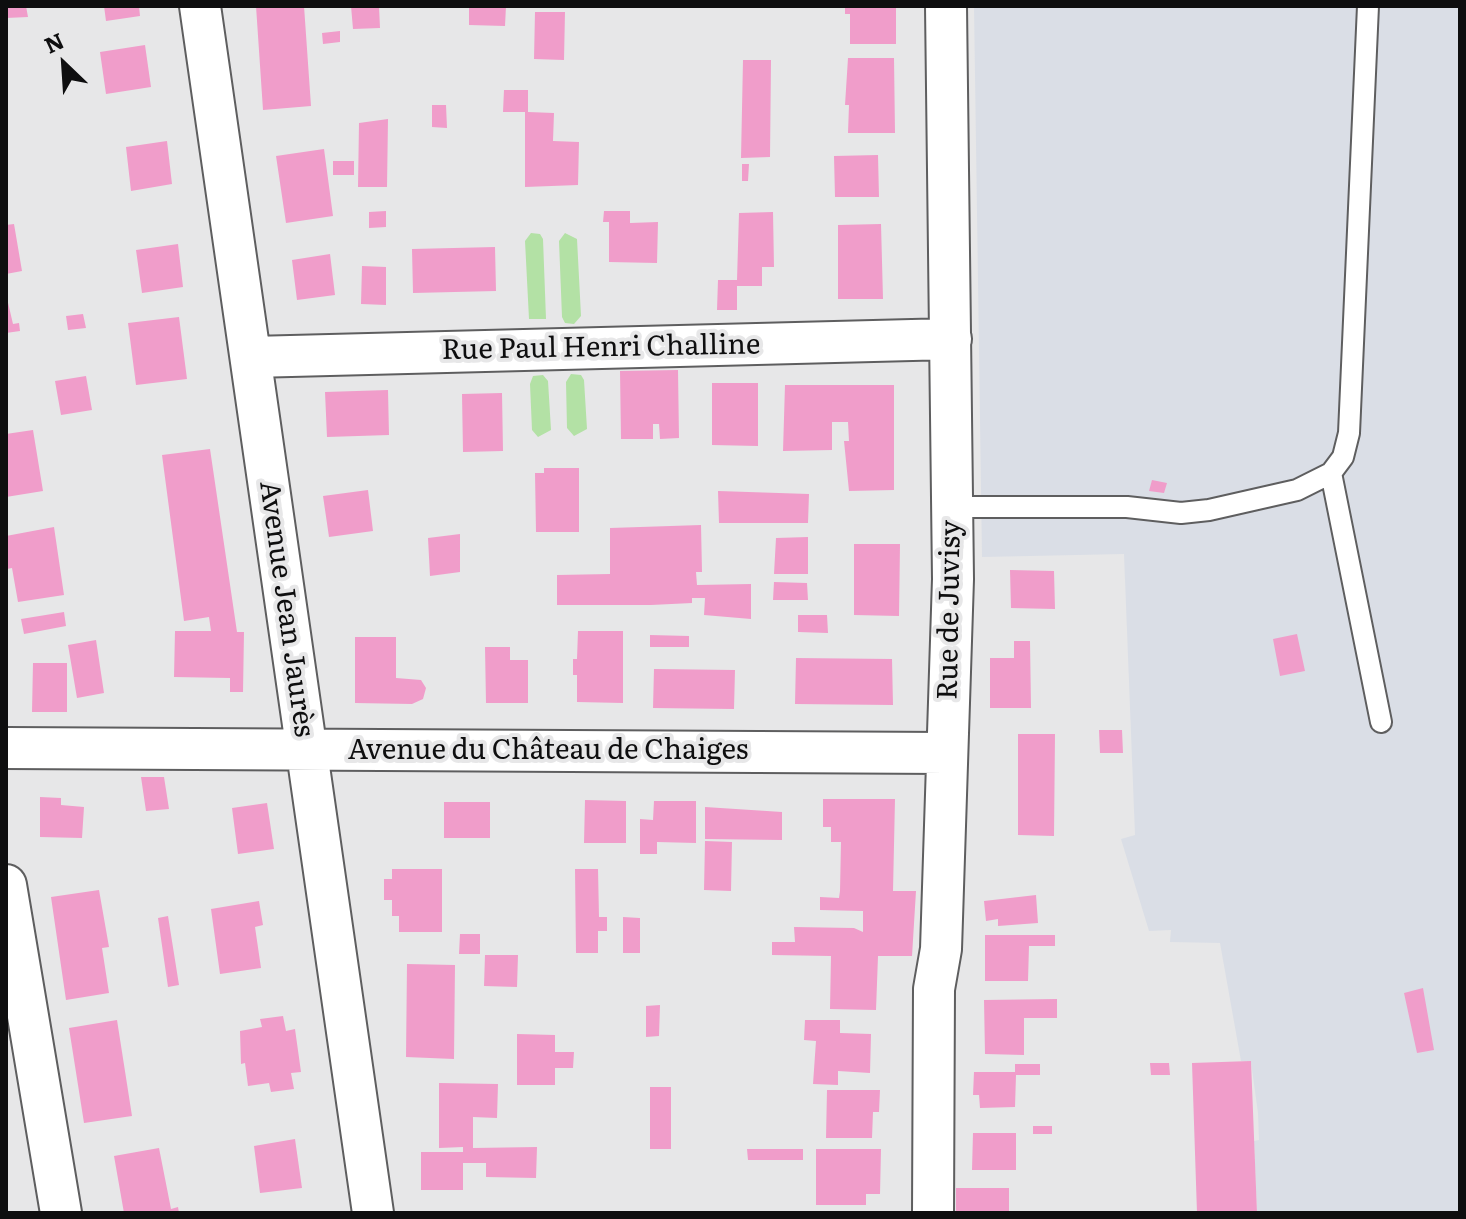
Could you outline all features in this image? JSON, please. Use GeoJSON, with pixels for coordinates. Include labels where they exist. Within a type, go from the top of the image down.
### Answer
{"type":"FeatureCollection","features":[{"type":"Feature","properties":{"kind":"street","name":"Avenue Jean Jaurès"},"geometry":{"type":"LineString","coordinates":[[200,6],[373,1213]]}},
{"type":"Feature","properties":{"kind":"street","name":"Rue de Juvisy"},"geometry":{"type":"LineString","coordinates":[[933,1213],[934,989],[941,949],[953,507],[946,6]]}},
{"type":"Feature","properties":{"kind":"street","name":"Rue Paul Henri Challine"},"geometry":{"type":"LineString","coordinates":[[252,357],[951,339]]}},
{"type":"Feature","properties":{"kind":"street","name":"Avenue du Château de Chaiges"},"geometry":{"type":"LineString","coordinates":[[6,748],[946,753]]}},
{"type":"Feature","properties":{"kind":"street"},"geometry":{"type":"LineString","coordinates":[[6,885],[61,1213]]}},
{"type":"Feature","properties":{"kind":"lane"},"geometry":{"type":"LineString","coordinates":[[953,507],[1127,507],[1181,513],[1286,493],[1331,473],[1343,457],[1349,433],[1368,6]]}},
{"type":"Feature","properties":{"kind":"lane"},"geometry":{"type":"LineString","coordinates":[[1331,473],[1381,722]]}},
{"type":"Feature","properties":{"kind":"shaded area"},"geometry":{"type":"Polygon","coordinates":[[[974,6],[1460,6],[1460,1213],[1257,1213],[1254,1141],[1259,1140],[1258,1113],[1251,1062],[1241,1061],[1220,943],[1170,942],[1171,930],[1149,931],[1121,839],[1135,835],[1124,554],[982,557],[974,6]]]}},
{"type":"Feature","properties":{"kind":"green space"},"geometry":{"type":"Polygon","coordinates":[[[531,233],[540,234],[543,239],[546,319],[529,319],[525,241],[531,233]]]}},
{"type":"Feature","properties":{"kind":"green space"},"geometry":{"type":"Polygon","coordinates":[[[565,233],[577,239],[581,316],[574,324],[565,323],[562,317],[559,241],[565,233]]]}},
{"type":"Feature","properties":{"kind":"green space"},"geometry":{"type":"Polygon","coordinates":[[[571,374],[581,375],[584,380],[587,429],[574,436],[567,428],[566,382],[571,374]]]}},
{"type":"Feature","properties":{"kind":"green space"},"geometry":{"type":"Polygon","coordinates":[[[543,375],[548,381],[551,430],[538,437],[532,430],[530,384],[533,376],[543,375]]]}},
{"type":"Feature","properties":{"kind":"building"},"geometry":{"type":"Polygon","coordinates":[[[6,6],[26,6],[28,17],[6,18],[6,6]]]}},
{"type":"Feature","properties":{"kind":"building"},"geometry":{"type":"Polygon","coordinates":[[[104,6],[139,6],[140,16],[106,21],[104,6]]]}},
{"type":"Feature","properties":{"kind":"building"},"geometry":{"type":"Polygon","coordinates":[[[256,6],[304,6],[311,106],[263,110],[256,6]]]}},
{"type":"Feature","properties":{"kind":"building"},"geometry":{"type":"Polygon","coordinates":[[[351,6],[379,6],[380,28],[353,29],[351,6]]]}},
{"type":"Feature","properties":{"kind":"building"},"geometry":{"type":"Polygon","coordinates":[[[469,6],[506,6],[505,26],[469,25],[469,6]]]}},
{"type":"Feature","properties":{"kind":"building"},"geometry":{"type":"Polygon","coordinates":[[[845,6],[896,6],[896,44],[850,44],[850,14],[845,14],[845,6]]]}},
{"type":"Feature","properties":{"kind":"building"},"geometry":{"type":"Polygon","coordinates":[[[535,12],[565,12],[564,60],[534,59],[535,12]]]}},
{"type":"Feature","properties":{"kind":"building"},"geometry":{"type":"Polygon","coordinates":[[[340,31],[340,42],[323,44],[322,33],[340,31]]]}},
{"type":"Feature","properties":{"kind":"building"},"geometry":{"type":"Polygon","coordinates":[[[145,45],[151,87],[106,94],[100,52],[145,45]]]}},
{"type":"Feature","properties":{"kind":"building"},"geometry":{"type":"Polygon","coordinates":[[[848,58],[894,58],[895,133],[848,133],[849,105],[845,105],[848,58]]]}},
{"type":"Feature","properties":{"kind":"building"},"geometry":{"type":"Polygon","coordinates":[[[743,60],[771,60],[770,157],[741,158],[743,60]]]}},
{"type":"Feature","properties":{"kind":"building"},"geometry":{"type":"Polygon","coordinates":[[[504,90],[528,90],[528,112],[554,113],[553,141],[579,142],[578,185],[525,187],[525,112],[503,112],[504,90]]]}},
{"type":"Feature","properties":{"kind":"building"},"geometry":{"type":"Polygon","coordinates":[[[432,105],[446,105],[447,128],[432,127],[432,105]]]}},
{"type":"Feature","properties":{"kind":"building"},"geometry":{"type":"Polygon","coordinates":[[[388,119],[387,187],[358,187],[359,123],[388,119]]]}},
{"type":"Feature","properties":{"kind":"building"},"geometry":{"type":"Polygon","coordinates":[[[167,141],[172,184],[131,191],[126,147],[167,141]]]}},
{"type":"Feature","properties":{"kind":"building"},"geometry":{"type":"Polygon","coordinates":[[[324,149],[333,216],[286,223],[276,156],[324,149]]]}},
{"type":"Feature","properties":{"kind":"building"},"geometry":{"type":"Polygon","coordinates":[[[878,155],[879,197],[835,197],[834,156],[878,155]]]}},
{"type":"Feature","properties":{"kind":"building"},"geometry":{"type":"Polygon","coordinates":[[[333,161],[354,161],[354,175],[333,175],[333,161]]]}},
{"type":"Feature","properties":{"kind":"building"},"geometry":{"type":"Polygon","coordinates":[[[742,164],[749,164],[748,181],[742,181],[742,164]]]}},
{"type":"Feature","properties":{"kind":"building"},"geometry":{"type":"Polygon","coordinates":[[[386,211],[386,227],[369,228],[369,212],[386,211]]]}},
{"type":"Feature","properties":{"kind":"building"},"geometry":{"type":"Polygon","coordinates":[[[604,211],[630,211],[630,223],[658,222],[657,263],[609,262],[609,222],[603,222],[604,211]]]}},
{"type":"Feature","properties":{"kind":"building"},"geometry":{"type":"Polygon","coordinates":[[[773,212],[774,267],[762,267],[762,286],[737,286],[737,310],[717,310],[718,280],[737,280],[739,213],[773,212]]]}},
{"type":"Feature","properties":{"kind":"building"},"geometry":{"type":"Polygon","coordinates":[[[14,224],[22,271],[6,274],[6,225],[14,224]]]}},
{"type":"Feature","properties":{"kind":"building"},"geometry":{"type":"Polygon","coordinates":[[[881,224],[883,299],[838,299],[838,225],[881,224]]]}},
{"type":"Feature","properties":{"kind":"building"},"geometry":{"type":"Polygon","coordinates":[[[178,244],[183,287],[142,293],[136,250],[178,244]]]}},
{"type":"Feature","properties":{"kind":"building"},"geometry":{"type":"Polygon","coordinates":[[[495,247],[496,291],[413,293],[412,249],[495,247]]]}},
{"type":"Feature","properties":{"kind":"building"},"geometry":{"type":"Polygon","coordinates":[[[330,254],[335,295],[297,300],[292,260],[330,254]]]}},
{"type":"Feature","properties":{"kind":"building"},"geometry":{"type":"Polygon","coordinates":[[[362,266],[386,267],[386,305],[361,304],[362,266]]]}},
{"type":"Feature","properties":{"kind":"building"},"geometry":{"type":"Polygon","coordinates":[[[6,294],[13,324],[19,323],[20,331],[6,333],[6,294]]]}},
{"type":"Feature","properties":{"kind":"building"},"geometry":{"type":"Polygon","coordinates":[[[83,314],[86,328],[68,330],[66,316],[83,314]]]}},
{"type":"Feature","properties":{"kind":"building"},"geometry":{"type":"Polygon","coordinates":[[[179,317],[187,379],[136,385],[128,323],[179,317]]]}},
{"type":"Feature","properties":{"kind":"building"},"geometry":{"type":"Polygon","coordinates":[[[678,370],[679,438],[660,439],[659,424],[653,424],[653,439],[621,439],[620,371],[678,370]]]}},
{"type":"Feature","properties":{"kind":"building"},"geometry":{"type":"Polygon","coordinates":[[[86,376],[92,410],[61,415],[55,381],[86,376]]]}},
{"type":"Feature","properties":{"kind":"building"},"geometry":{"type":"Polygon","coordinates":[[[712,383],[758,383],[758,446],[712,445],[712,383]]]}},
{"type":"Feature","properties":{"kind":"building"},"geometry":{"type":"Polygon","coordinates":[[[785,385],[894,385],[894,490],[849,491],[844,441],[849,441],[848,422],[832,422],[832,450],[783,451],[785,385]]]}},
{"type":"Feature","properties":{"kind":"building"},"geometry":{"type":"Polygon","coordinates":[[[388,390],[389,435],[327,437],[325,392],[388,390]]]}},
{"type":"Feature","properties":{"kind":"building"},"geometry":{"type":"Polygon","coordinates":[[[502,393],[503,451],[463,452],[462,394],[502,393]]]}},
{"type":"Feature","properties":{"kind":"building"},"geometry":{"type":"Polygon","coordinates":[[[33,430],[43,491],[6,497],[6,434],[33,430]]]}},
{"type":"Feature","properties":{"kind":"building"},"geometry":{"type":"Polygon","coordinates":[[[210,449],[237,632],[244,632],[243,692],[230,692],[230,678],[174,677],[175,631],[211,631],[209,617],[184,621],[162,455],[210,449]]]}},
{"type":"Feature","properties":{"kind":"building"},"geometry":{"type":"Polygon","coordinates":[[[544,468],[579,468],[579,532],[536,532],[535,473],[544,473],[544,468]]]}},
{"type":"Feature","properties":{"kind":"building"},"geometry":{"type":"Polygon","coordinates":[[[1152,480],[1167,483],[1164,493],[1149,491],[1152,480]]]}},
{"type":"Feature","properties":{"kind":"building"},"geometry":{"type":"Polygon","coordinates":[[[368,490],[373,531],[329,537],[323,496],[368,490]]]}},
{"type":"Feature","properties":{"kind":"building"},"geometry":{"type":"Polygon","coordinates":[[[718,491],[809,494],[808,523],[719,523],[718,491]]]}},
{"type":"Feature","properties":{"kind":"building"},"geometry":{"type":"Polygon","coordinates":[[[701,525],[702,572],[696,572],[697,585],[751,584],[751,619],[704,615],[705,598],[692,598],[692,603],[651,605],[557,605],[557,575],[610,574],[610,528],[701,525]]]}},
{"type":"Feature","properties":{"kind":"building"},"geometry":{"type":"Polygon","coordinates":[[[54,527],[64,595],[18,602],[12,568],[7,569],[6,536],[54,527]]]}},
{"type":"Feature","properties":{"kind":"building"},"geometry":{"type":"Polygon","coordinates":[[[460,534],[460,572],[430,576],[428,538],[460,534]]]}},
{"type":"Feature","properties":{"kind":"building"},"geometry":{"type":"Polygon","coordinates":[[[808,537],[808,574],[774,574],[776,538],[808,537]]]}},
{"type":"Feature","properties":{"kind":"building"},"geometry":{"type":"Polygon","coordinates":[[[854,544],[900,544],[899,616],[854,615],[854,544]]]}},
{"type":"Feature","properties":{"kind":"building"},"geometry":{"type":"Polygon","coordinates":[[[1010,570],[1054,571],[1055,609],[1011,608],[1010,570]]]}},
{"type":"Feature","properties":{"kind":"building"},"geometry":{"type":"Polygon","coordinates":[[[774,582],[807,583],[808,600],[773,600],[774,582]]]}},
{"type":"Feature","properties":{"kind":"building"},"geometry":{"type":"Polygon","coordinates":[[[64,612],[66,626],[24,634],[21,619],[64,612]]]}},
{"type":"Feature","properties":{"kind":"building"},"geometry":{"type":"Polygon","coordinates":[[[798,615],[827,615],[828,633],[798,632],[798,615]]]}},
{"type":"Feature","properties":{"kind":"building"},"geometry":{"type":"Polygon","coordinates":[[[578,631],[623,631],[623,703],[577,702],[577,675],[573,675],[573,659],[577,659],[578,631]]]}},
{"type":"Feature","properties":{"kind":"building"},"geometry":{"type":"Polygon","coordinates":[[[1297,634],[1305,671],[1280,676],[1273,639],[1297,634]]]}},
{"type":"Feature","properties":{"kind":"building"},"geometry":{"type":"Polygon","coordinates":[[[650,635],[689,636],[689,647],[650,647],[650,635]]]}},
{"type":"Feature","properties":{"kind":"building"},"geometry":{"type":"Polygon","coordinates":[[[355,637],[396,637],[396,678],[421,680],[426,688],[423,699],[412,704],[355,703],[355,637]]]}},
{"type":"Feature","properties":{"kind":"building"},"geometry":{"type":"Polygon","coordinates":[[[96,640],[104,693],[77,698],[68,645],[96,640]]]}},
{"type":"Feature","properties":{"kind":"building"},"geometry":{"type":"Polygon","coordinates":[[[1014,641],[1030,641],[1031,708],[990,708],[990,658],[1014,658],[1014,641]]]}},
{"type":"Feature","properties":{"kind":"building"},"geometry":{"type":"Polygon","coordinates":[[[485,647],[510,647],[510,660],[528,660],[528,703],[486,703],[485,647]]]}},
{"type":"Feature","properties":{"kind":"building"},"geometry":{"type":"Polygon","coordinates":[[[796,658],[892,659],[893,705],[795,704],[796,658]]]}},
{"type":"Feature","properties":{"kind":"building"},"geometry":{"type":"Polygon","coordinates":[[[33,663],[67,663],[67,712],[32,712],[33,663]]]}},
{"type":"Feature","properties":{"kind":"building"},"geometry":{"type":"Polygon","coordinates":[[[654,669],[735,670],[734,709],[653,708],[654,669]]]}},
{"type":"Feature","properties":{"kind":"building"},"geometry":{"type":"Polygon","coordinates":[[[1099,730],[1122,730],[1123,753],[1100,753],[1099,730]]]}},
{"type":"Feature","properties":{"kind":"building"},"geometry":{"type":"Polygon","coordinates":[[[1018,734],[1055,734],[1054,836],[1018,835],[1018,734]]]}},
{"type":"Feature","properties":{"kind":"building"},"geometry":{"type":"Polygon","coordinates":[[[141,777],[164,777],[169,809],[146,811],[141,777]]]}},
{"type":"Feature","properties":{"kind":"building"},"geometry":{"type":"Polygon","coordinates":[[[40,797],[61,798],[61,805],[84,807],[82,838],[40,837],[40,797]]]}},
{"type":"Feature","properties":{"kind":"building"},"geometry":{"type":"Polygon","coordinates":[[[823,799],[895,799],[893,891],[916,891],[912,956],[878,956],[876,1010],[830,1009],[831,956],[772,955],[772,942],[795,942],[794,927],[854,928],[863,932],[863,911],[820,910],[820,897],[839,898],[840,891],[841,842],[831,842],[831,827],[823,827],[823,799]]]}},
{"type":"Feature","properties":{"kind":"building"},"geometry":{"type":"Polygon","coordinates":[[[585,800],[626,801],[626,843],[584,843],[585,800]]]}},
{"type":"Feature","properties":{"kind":"building"},"geometry":{"type":"Polygon","coordinates":[[[654,801],[696,801],[696,843],[657,842],[657,854],[640,854],[640,819],[653,820],[654,801]]]}},
{"type":"Feature","properties":{"kind":"building"},"geometry":{"type":"Polygon","coordinates":[[[444,802],[490,802],[490,838],[444,838],[444,802]]]}},
{"type":"Feature","properties":{"kind":"building"},"geometry":{"type":"Polygon","coordinates":[[[267,803],[274,849],[238,854],[232,808],[267,803]]]}},
{"type":"Feature","properties":{"kind":"building"},"geometry":{"type":"Polygon","coordinates":[[[705,807],[782,812],[782,840],[705,839],[705,807]]]}},
{"type":"Feature","properties":{"kind":"building"},"geometry":{"type":"Polygon","coordinates":[[[705,841],[732,842],[731,891],[704,890],[705,841]]]}},
{"type":"Feature","properties":{"kind":"building"},"geometry":{"type":"Polygon","coordinates":[[[392,869],[442,869],[442,932],[399,932],[399,916],[392,916],[392,900],[384,900],[384,879],[392,879],[392,869]]]}},
{"type":"Feature","properties":{"kind":"building"},"geometry":{"type":"Polygon","coordinates":[[[575,869],[598,869],[599,917],[607,917],[607,931],[598,931],[598,953],[576,953],[575,869]]]}},
{"type":"Feature","properties":{"kind":"building"},"geometry":{"type":"Polygon","coordinates":[[[99,890],[109,947],[102,948],[109,993],[66,1000],[51,897],[99,890]]]}},
{"type":"Feature","properties":{"kind":"building"},"geometry":{"type":"Polygon","coordinates":[[[1036,895],[1038,923],[998,926],[998,919],[986,921],[984,901],[1036,895]]]}},
{"type":"Feature","properties":{"kind":"building"},"geometry":{"type":"Polygon","coordinates":[[[259,901],[263,925],[255,927],[261,968],[220,974],[211,909],[259,901]]]}},
{"type":"Feature","properties":{"kind":"building"},"geometry":{"type":"Polygon","coordinates":[[[168,916],[179,985],[168,987],[158,918],[168,916]]]}},
{"type":"Feature","properties":{"kind":"building"},"geometry":{"type":"Polygon","coordinates":[[[623,917],[640,918],[640,953],[623,953],[623,917]]]}},
{"type":"Feature","properties":{"kind":"building"},"geometry":{"type":"Polygon","coordinates":[[[460,934],[480,934],[480,954],[459,954],[460,934]]]}},
{"type":"Feature","properties":{"kind":"building"},"geometry":{"type":"Polygon","coordinates":[[[985,935],[1055,935],[1055,946],[1029,946],[1028,981],[985,981],[985,935]]]}},
{"type":"Feature","properties":{"kind":"building"},"geometry":{"type":"Polygon","coordinates":[[[485,955],[518,955],[517,987],[484,986],[485,955]]]}},
{"type":"Feature","properties":{"kind":"building"},"geometry":{"type":"Polygon","coordinates":[[[407,964],[455,965],[454,1059],[406,1057],[407,964]]]}},
{"type":"Feature","properties":{"kind":"building"},"geometry":{"type":"Polygon","coordinates":[[[1423,988],[1434,1050],[1417,1053],[1404,993],[1423,988]]]}},
{"type":"Feature","properties":{"kind":"building"},"geometry":{"type":"Polygon","coordinates":[[[1057,999],[1057,1018],[1024,1018],[1024,1055],[985,1054],[984,1000],[1057,999]]]}},
{"type":"Feature","properties":{"kind":"building"},"geometry":{"type":"Polygon","coordinates":[[[660,1005],[659,1036],[646,1037],[646,1006],[660,1005]]]}},
{"type":"Feature","properties":{"kind":"building"},"geometry":{"type":"Polygon","coordinates":[[[283,1016],[286,1031],[295,1029],[301,1072],[291,1073],[294,1089],[271,1092],[269,1083],[248,1086],[245,1063],[241,1064],[240,1031],[262,1027],[260,1019],[283,1016]]]}},
{"type":"Feature","properties":{"kind":"building"},"geometry":{"type":"Polygon","coordinates":[[[117,1020],[132,1116],[84,1123],[69,1028],[117,1020]]]}},
{"type":"Feature","properties":{"kind":"building"},"geometry":{"type":"Polygon","coordinates":[[[805,1020],[840,1020],[840,1033],[871,1034],[870,1073],[838,1071],[838,1085],[813,1084],[816,1041],[804,1040],[805,1020]]]}},
{"type":"Feature","properties":{"kind":"building"},"geometry":{"type":"Polygon","coordinates":[[[517,1034],[555,1035],[555,1052],[574,1052],[573,1068],[555,1068],[555,1085],[517,1085],[517,1034]]]}},
{"type":"Feature","properties":{"kind":"building"},"geometry":{"type":"Polygon","coordinates":[[[1251,1061],[1257,1213],[1197,1213],[1192,1063],[1251,1061]]]}},
{"type":"Feature","properties":{"kind":"building"},"geometry":{"type":"Polygon","coordinates":[[[1150,1063],[1169,1063],[1170,1075],[1151,1075],[1150,1063]]]}},
{"type":"Feature","properties":{"kind":"building"},"geometry":{"type":"Polygon","coordinates":[[[1015,1064],[1040,1064],[1040,1075],[1016,1075],[1015,1107],[980,1108],[979,1095],[973,1095],[974,1072],[1015,1072],[1015,1064]]]}},
{"type":"Feature","properties":{"kind":"building"},"geometry":{"type":"Polygon","coordinates":[[[439,1083],[498,1084],[497,1118],[473,1117],[473,1148],[537,1147],[536,1178],[486,1177],[486,1163],[463,1163],[463,1190],[421,1190],[421,1152],[463,1152],[463,1147],[439,1148],[439,1083]]]}},
{"type":"Feature","properties":{"kind":"building"},"geometry":{"type":"Polygon","coordinates":[[[650,1087],[671,1087],[671,1149],[650,1149],[650,1087]]]}},
{"type":"Feature","properties":{"kind":"building"},"geometry":{"type":"Polygon","coordinates":[[[827,1090],[880,1090],[879,1112],[873,1112],[872,1138],[826,1138],[827,1090]]]}},
{"type":"Feature","properties":{"kind":"building"},"geometry":{"type":"Polygon","coordinates":[[[1033,1126],[1052,1126],[1052,1134],[1033,1134],[1033,1126]]]}},
{"type":"Feature","properties":{"kind":"building"},"geometry":{"type":"Polygon","coordinates":[[[973,1133],[1016,1133],[1016,1170],[972,1170],[973,1133]]]}},
{"type":"Feature","properties":{"kind":"building"},"geometry":{"type":"Polygon","coordinates":[[[295,1139],[302,1188],[260,1193],[254,1146],[295,1139]]]}},
{"type":"Feature","properties":{"kind":"building"},"geometry":{"type":"Polygon","coordinates":[[[159,1148],[171,1209],[178,1207],[179,1213],[124,1213],[114,1156],[159,1148]]]}},
{"type":"Feature","properties":{"kind":"building"},"geometry":{"type":"Polygon","coordinates":[[[747,1149],[803,1149],[803,1160],[748,1160],[747,1149]]]}},
{"type":"Feature","properties":{"kind":"building"},"geometry":{"type":"Polygon","coordinates":[[[816,1149],[881,1149],[880,1194],[866,1194],[866,1205],[816,1205],[816,1149]]]}},
{"type":"Feature","properties":{"kind":"building"},"geometry":{"type":"Polygon","coordinates":[[[956,1188],[1009,1188],[1009,1213],[956,1213],[956,1188]]]}}]}
